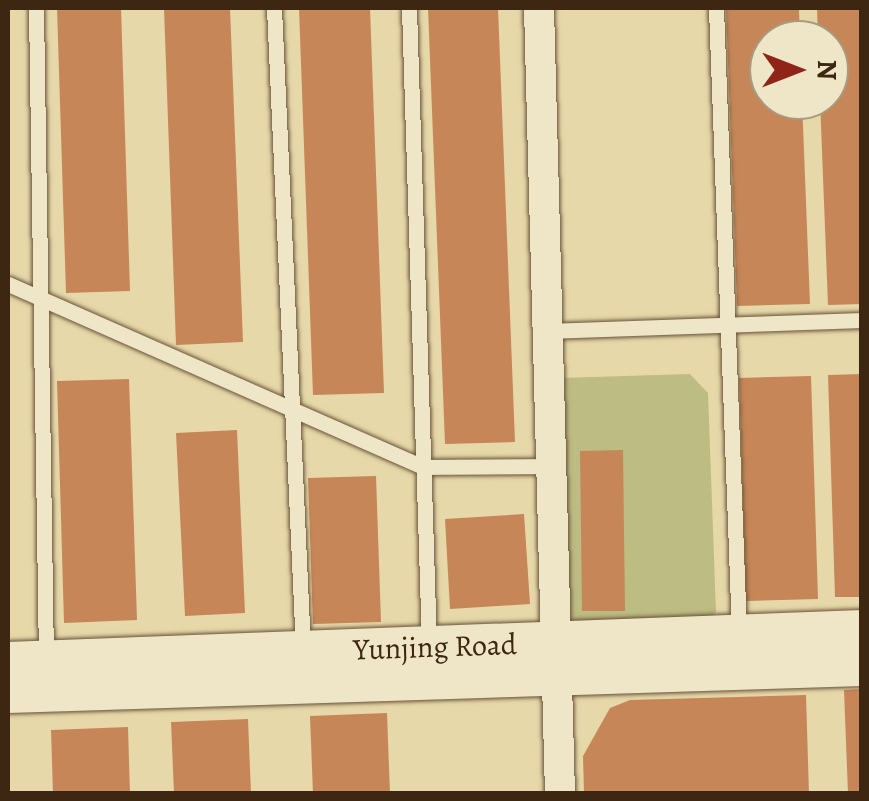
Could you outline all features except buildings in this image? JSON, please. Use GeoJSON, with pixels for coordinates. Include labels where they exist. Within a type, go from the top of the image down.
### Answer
{"type":"FeatureCollection","features":[{"type":"Feature","properties":{"kind":"street"},"geometry":{"type":"LineString","coordinates":[[540,8],[560,794]]}},
{"type":"Feature","properties":{"kind":"street","name":"Yunjing Road"},"geometry":{"type":"LineString","coordinates":[[8,692],[556,658],[739,636],[862,632]]}},
{"type":"Feature","properties":{"kind":"street","name":"Yunjing Road"},"geometry":{"type":"LineString","coordinates":[[26,662],[429,648],[556,658],[862,665]]}},
{"type":"Feature","properties":{"kind":"lane"},"geometry":{"type":"LineString","coordinates":[[26,662],[40,298],[36,8]]}},
{"type":"Feature","properties":{"kind":"lane"},"geometry":{"type":"LineString","coordinates":[[274,8],[303,652]]}},
{"type":"Feature","properties":{"kind":"lane"},"geometry":{"type":"LineString","coordinates":[[409,8],[429,648]]}},
{"type":"Feature","properties":{"kind":"lane"},"geometry":{"type":"LineString","coordinates":[[716,8],[739,636]]}},
{"type":"Feature","properties":{"kind":"lane"},"geometry":{"type":"LineString","coordinates":[[8,284],[423,467],[551,466]]}},
{"type":"Feature","properties":{"kind":"lane"},"geometry":{"type":"LineString","coordinates":[[548,331],[862,320]]}},
{"type":"Feature","properties":{"kind":"shaded area"},"geometry":{"type":"Polygon","coordinates":[[[690,374],[708,393],[716,612],[703,628],[567,632],[560,378],[690,374]]]}}]}
